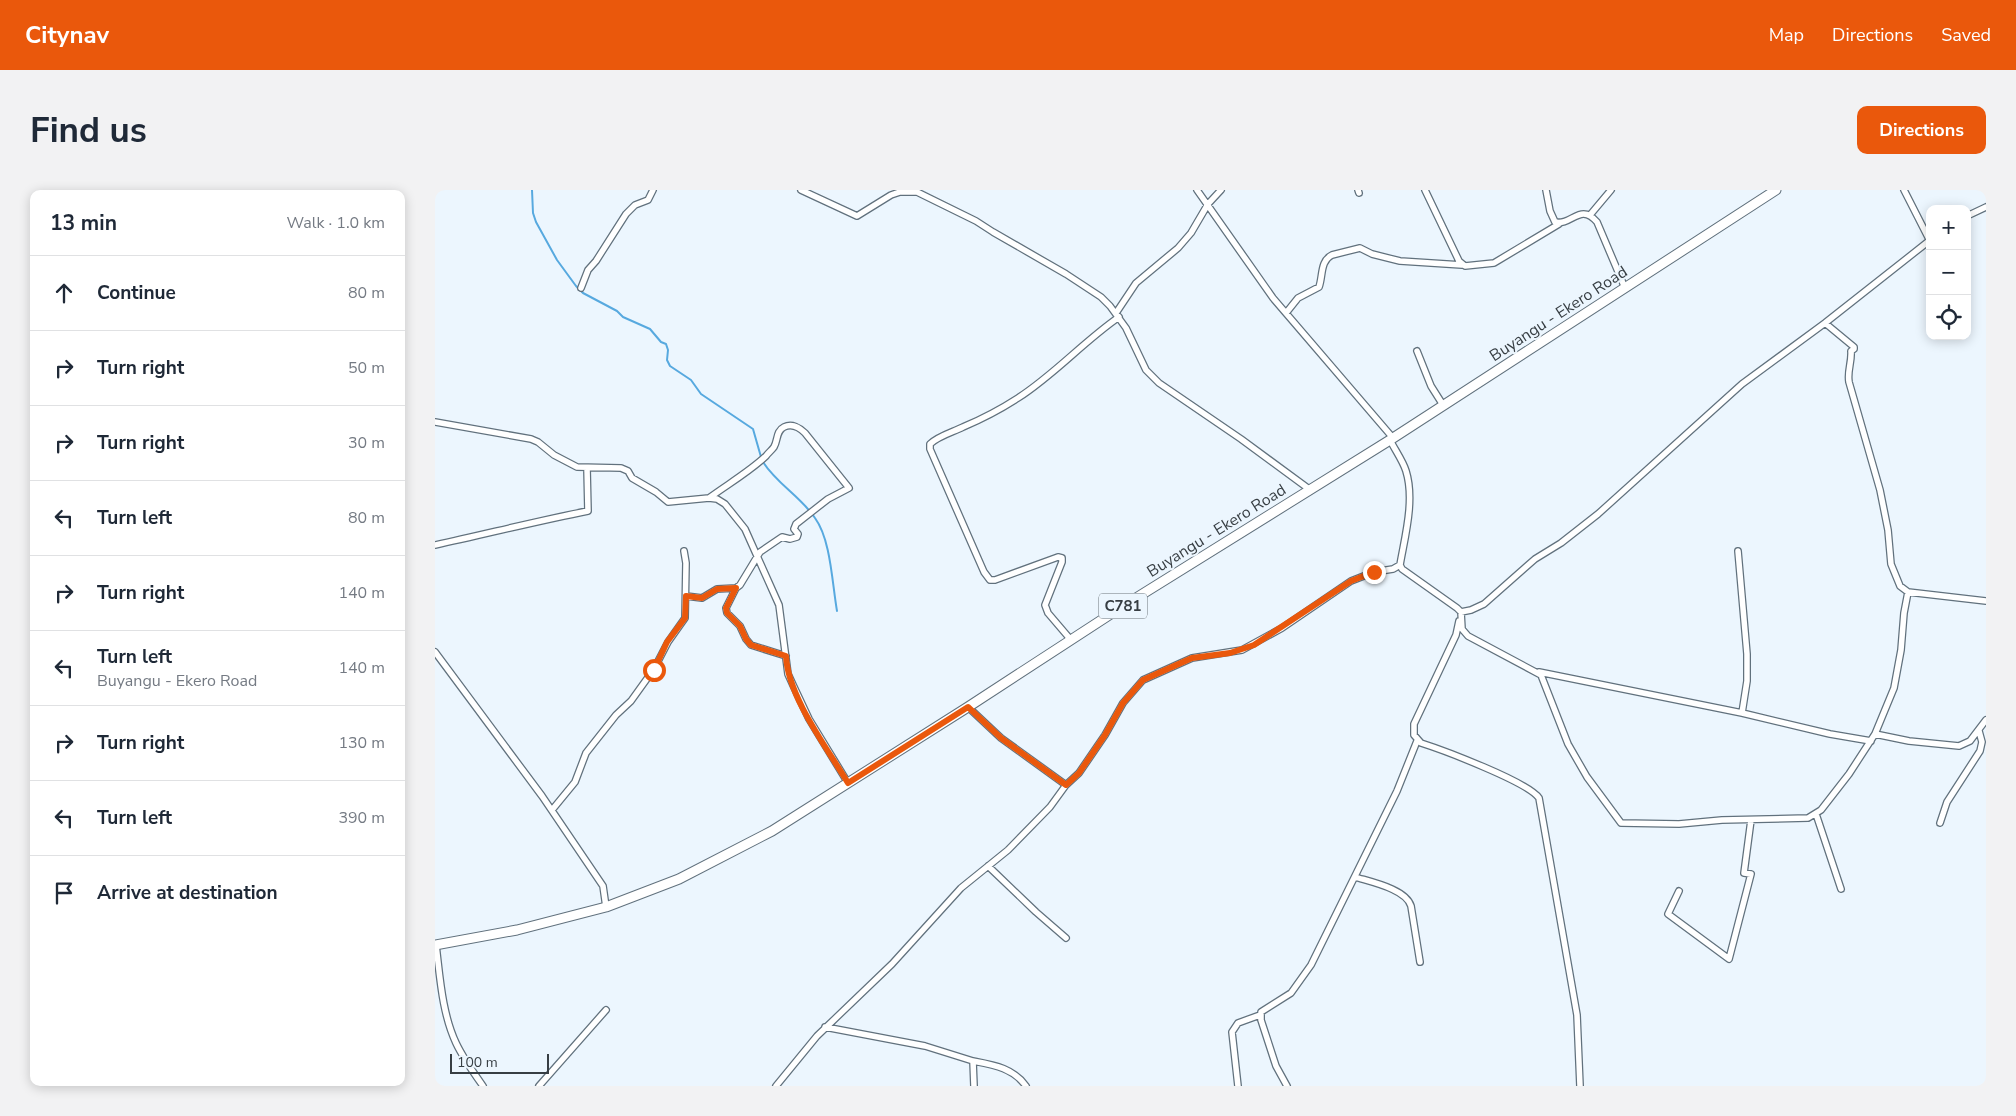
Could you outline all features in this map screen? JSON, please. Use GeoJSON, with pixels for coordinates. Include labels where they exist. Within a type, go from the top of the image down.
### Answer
{"type":"FeatureCollection","features":[{"type":"Feature","properties":{"kind":"main road","name":"Buyangu - Ekero Road"},"geometry":{"type":"LineString","coordinates":[[436,945],[517,930],[606,907],[679,879],[772,831],[1309,489],[1391,439],[1776,190]]}},
{"type":"Feature","properties":{"kind":"street"},"geometry":{"type":"LineString","coordinates":[[581,288],[588,270],[596,261],[626,214],[635,206],[648,200],[653,190]]}},
{"type":"Feature","properties":{"kind":"street"},"geometry":{"type":"LineString","coordinates":[[801,190],[857,216],[891,196],[906,191],[921,193],[939,204],[976,221],[1101,297],[1117,315],[1146,370],[1159,383],[1241,439],[1309,489]]}},
{"type":"Feature","properties":{"kind":"street"},"geometry":{"type":"LineString","coordinates":[[1197,190],[1286,313],[1391,439],[1409,481],[1409,501],[1401,565],[1404,572],[1445,598],[1461,612],[1462,626],[1465,634],[1539,672],[1742,712],[1813,730],[1871,741]]}},
{"type":"Feature","properties":{"kind":"street"},"geometry":{"type":"LineString","coordinates":[[1071,640],[1048,613],[1045,605],[1062,558],[1058,557],[995,580],[989,578],[949,495],[930,449],[930,444],[936,439],[979,420],[1016,399],[1055,372],[1117,315],[1136,283],[1187,238],[1195,228],[1208,204],[1221,190]]}},
{"type":"Feature","properties":{"kind":"street"},"geometry":{"type":"LineString","coordinates":[[1425,190],[1461,265]]}},
{"type":"Feature","properties":{"kind":"street"},"geometry":{"type":"LineString","coordinates":[[1546,190],[1552,219],[1559,224]]}},
{"type":"Feature","properties":{"kind":"street"},"geometry":{"type":"LineString","coordinates":[[1590,216],[1611,190]]}},
{"type":"Feature","properties":{"kind":"street"},"geometry":{"type":"LineString","coordinates":[[1904,190],[1926,235]]}},
{"type":"Feature","properties":{"kind":"street"},"geometry":{"type":"LineString","coordinates":[[1971,214],[1986,208]]}},
{"type":"Feature","properties":{"kind":"street"},"geometry":{"type":"LineString","coordinates":[[1286,313],[1298,298],[1319,287],[1322,267],[1328,257],[1332,255],[1360,248],[1372,254],[1400,261],[1470,266],[1494,263],[1559,224],[1582,214],[1590,216],[1599,226],[1625,288]]}},
{"type":"Feature","properties":{"kind":"street"},"geometry":{"type":"LineString","coordinates":[[1461,612],[1484,604],[1535,559],[1561,543],[1598,514],[1741,384],[1825,323],[1926,243]]}},
{"type":"Feature","properties":{"kind":"street"},"geometry":{"type":"LineString","coordinates":[[1825,323],[1854,347],[1851,351],[1849,382],[1880,490],[1888,530],[1891,564],[1900,586],[1908,592],[1986,601]]}},
{"type":"Feature","properties":{"kind":"street"},"geometry":{"type":"LineString","coordinates":[[1417,351],[1431,386],[1443,405]]}},
{"type":"Feature","properties":{"kind":"street"},"geometry":{"type":"LineString","coordinates":[[435,422],[531,439],[564,461],[577,467],[621,468],[628,472],[632,478],[656,492],[668,502],[709,498],[723,502],[745,529],[779,605],[788,674],[809,720],[848,783]]}},
{"type":"Feature","properties":{"kind":"street"},"geometry":{"type":"LineString","coordinates":[[709,498],[738,479],[765,456],[774,446],[778,432],[785,426],[798,427],[805,433],[849,488],[828,499],[796,524],[794,529],[797,537],[777,539],[757,556],[742,582],[736,588],[726,608],[727,613],[740,626],[751,645],[786,656]]}},
{"type":"Feature","properties":{"kind":"street"},"geometry":{"type":"LineString","coordinates":[[435,545],[588,511],[587,468]]}},
{"type":"Feature","properties":{"kind":"street"},"geometry":{"type":"LineString","coordinates":[[552,810],[575,782],[586,753],[616,715],[631,702],[654,670],[667,642],[685,618],[686,564],[684,551]]}},
{"type":"Feature","properties":{"kind":"street"},"geometry":{"type":"LineString","coordinates":[[1739,551],[1747,654],[1747,681],[1742,712]]}},
{"type":"Feature","properties":{"kind":"street"},"geometry":{"type":"LineString","coordinates":[[776,1086],[825,1027],[892,964],[961,888],[1008,850],[1050,806],[1066,785],[1079,773],[1105,735],[1123,703],[1143,680],[1192,658],[1230,653],[1254,645],[1351,581],[1374,572],[1393,569],[1401,565]]}},
{"type":"Feature","properties":{"kind":"street"},"geometry":{"type":"LineString","coordinates":[[686,596],[702,598],[717,589],[736,588]]}},
{"type":"Feature","properties":{"kind":"street"},"geometry":{"type":"LineString","coordinates":[[1539,672],[1568,744],[1587,777],[1621,823],[1679,824],[1722,820],[1805,819],[1816,814],[1843,782],[1875,734],[1894,688],[1908,592]]}},
{"type":"Feature","properties":{"kind":"street"},"geometry":{"type":"LineString","coordinates":[[1461,612],[1456,635],[1414,724],[1414,735],[1417,740],[1534,791],[1539,798],[1577,1015],[1580,1086]]}},
{"type":"Feature","properties":{"kind":"street"},"geometry":{"type":"LineString","coordinates":[[435,652],[552,810],[603,886],[606,907]]}},
{"type":"Feature","properties":{"kind":"street"},"geometry":{"type":"LineString","coordinates":[[968,707],[1001,738],[1066,785]]}},
{"type":"Feature","properties":{"kind":"street"},"geometry":{"type":"LineString","coordinates":[[1875,734],[1909,741],[1959,746],[1970,741],[1986,720]]}},
{"type":"Feature","properties":{"kind":"street"},"geometry":{"type":"LineString","coordinates":[[1941,823],[1947,802],[1980,751],[1982,742],[1979,731]]}},
{"type":"Feature","properties":{"kind":"street"},"geometry":{"type":"LineString","coordinates":[[1238,1086],[1232,1032],[1238,1023],[1260,1015],[1265,1008],[1290,994],[1300,982],[1325,939],[1397,791],[1417,740]]}},
{"type":"Feature","properties":{"kind":"street"},"geometry":{"type":"LineString","coordinates":[[1816,814],[1841,890]]}},
{"type":"Feature","properties":{"kind":"street"},"geometry":{"type":"LineString","coordinates":[[1679,891],[1668,914],[1729,959],[1751,874],[1744,873],[1751,820]]}},
{"type":"Feature","properties":{"kind":"street"},"geometry":{"type":"LineString","coordinates":[[988,866],[1066,938]]}},
{"type":"Feature","properties":{"kind":"street"},"geometry":{"type":"LineString","coordinates":[[1355,876],[1402,893],[1408,898],[1420,962]]}},
{"type":"Feature","properties":{"kind":"street"},"geometry":{"type":"LineString","coordinates":[[436,945],[443,998],[453,1035],[468,1065],[483,1086]]}},
{"type":"Feature","properties":{"kind":"street"},"geometry":{"type":"LineString","coordinates":[[539,1086],[605,1010]]}},
{"type":"Feature","properties":{"kind":"street"},"geometry":{"type":"LineString","coordinates":[[1260,1015],[1276,1066],[1287,1086]]}},
{"type":"Feature","properties":{"kind":"street"},"geometry":{"type":"LineString","coordinates":[[825,1027],[925,1046],[1009,1070],[1020,1078],[1026,1086]]}},
{"type":"Feature","properties":{"kind":"street"},"geometry":{"type":"LineString","coordinates":[[973,1061],[974,1086]]}},
{"type":"Feature","properties":{"kind":"waterway"},"geometry":{"type":"LineString","coordinates":[[532,190],[533,213],[536,222],[557,260],[576,286],[583,293],[617,311],[623,317],[650,329],[661,342],[666,344],[668,350],[667,360],[670,366],[691,380],[701,394],[753,429],[761,457]]}},
{"type":"Feature","properties":{"kind":"waterway"},"geometry":{"type":"LineString","coordinates":[[763,462],[775,477],[803,503],[820,527],[828,550],[837,611]]}},
{"type":"Feature","properties":{"kind":"route"},"geometry":{"type":"LineString","coordinates":[[654,670],[667,642],[685,618],[686,596],[702,598],[717,589],[736,588],[726,608],[727,613],[735,619],[751,645],[786,656],[788,674],[809,720],[848,783],[968,707],[1001,738],[1066,785],[1079,773],[1105,735],[1123,703],[1143,680],[1192,658],[1230,653],[1254,645],[1351,581],[1374,572]]}}]}
